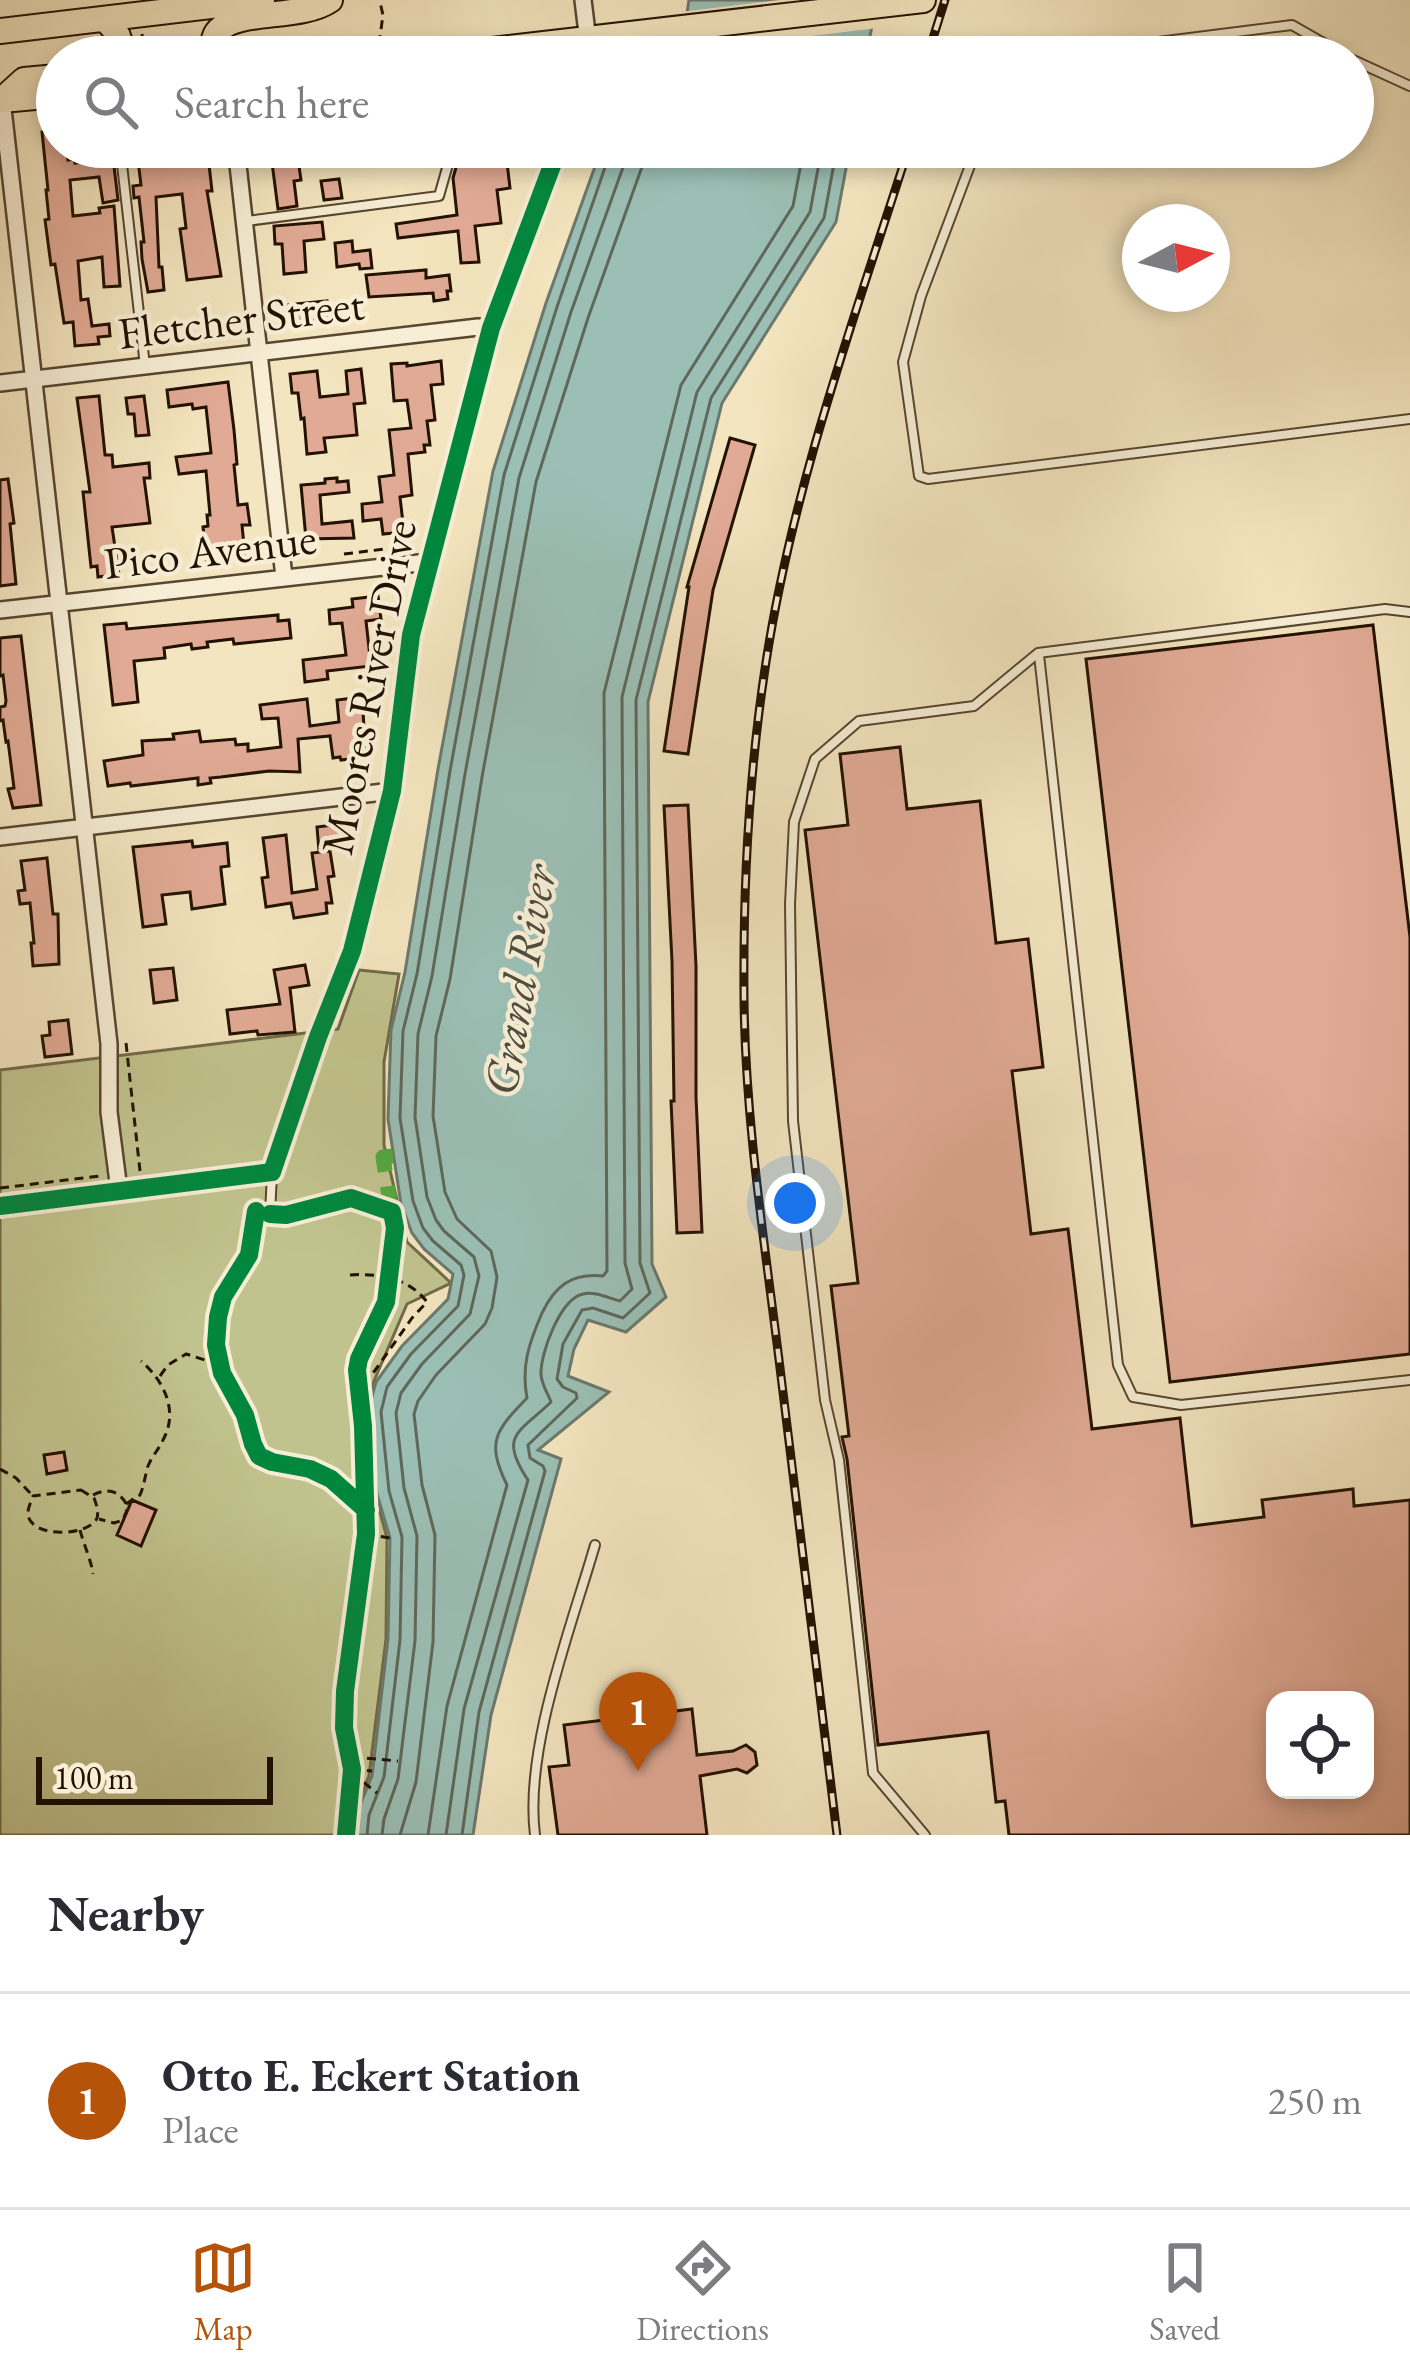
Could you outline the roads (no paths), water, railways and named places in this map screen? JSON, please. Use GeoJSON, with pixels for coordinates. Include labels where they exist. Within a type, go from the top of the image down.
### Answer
{"type":"FeatureCollection","features":[{"type":"Feature","properties":{"kind":"main road"},"geometry":{"type":"LineString","coordinates":[[0,31],[104,10],[262,0]]}},
{"type":"Feature","properties":{"kind":"main road"},"geometry":{"type":"LineString","coordinates":[[214,36],[224,25],[319,8],[330,0]]}},
{"type":"Feature","properties":{"kind":"main road"},"geometry":{"type":"LineString","coordinates":[[644,36],[923,0]]}},
{"type":"Feature","properties":{"kind":"main road"},"geometry":{"type":"LineString","coordinates":[[1,100],[25,80],[36,79]]}},
{"type":"Feature","properties":{"kind":"main road"},"geometry":{"type":"LineString","coordinates":[[1,100],[36,97]]}},
{"type":"Feature","properties":{"kind":"street"},"geometry":{"type":"LineString","coordinates":[[584,0],[586,36]]}},
{"type":"Feature","properties":{"kind":"street"},"geometry":{"type":"LineString","coordinates":[[1,100],[109,1043],[118,1182]]}},
{"type":"Feature","properties":{"kind":"street"},"geometry":{"type":"LineString","coordinates":[[238,168],[284,577]]}},
{"type":"Feature","properties":{"kind":"street","name":"Moores River Drive"},"geometry":{"type":"LineString","coordinates":[[272,1172],[352,951],[392,791],[411,635],[428,562],[491,328],[552,168]]}},
{"type":"Feature","properties":{"kind":"street","name":"Fletcher Street"},"geometry":{"type":"LineString","coordinates":[[0,383],[491,328]]}},
{"type":"Feature","properties":{"kind":"street","name":"Pico Avenue"},"geometry":{"type":"LineString","coordinates":[[0,610],[428,562]]}},
{"type":"Feature","properties":{"kind":"street"},"geometry":{"type":"LineString","coordinates":[[0,838],[392,791]]}},
{"type":"Feature","properties":{"kind":"street"},"geometry":{"type":"LineString","coordinates":[[0,1206],[118,1182],[272,1172]]}},
{"type":"Feature","properties":{"kind":"lane"},"geometry":{"type":"LineString","coordinates":[[1210,36],[1292,26],[1310,36]]}},
{"type":"Feature","properties":{"kind":"lane"},"geometry":{"type":"LineString","coordinates":[[1374,69],[1410,86]]}},
{"type":"Feature","properties":{"kind":"lane"},"geometry":{"type":"LineString","coordinates":[[122,168],[145,366]]}},
{"type":"Feature","properties":{"kind":"lane"},"geometry":{"type":"LineString","coordinates":[[244,221],[439,196],[447,168]]}},
{"type":"Feature","properties":{"kind":"lane"},"geometry":{"type":"LineString","coordinates":[[969,168],[921,296],[903,362],[919,476],[928,479],[1410,419]]}},
{"type":"Feature","properties":{"kind":"lane"},"geometry":{"type":"LineString","coordinates":[[925,1835],[874,1773],[839,1460],[825,1400],[793,1121],[790,904],[794,822],[814,759],[859,721],[974,706],[1038,653],[1385,609],[1410,612]]}},
{"type":"Feature","properties":{"kind":"lane"},"geometry":{"type":"LineString","coordinates":[[1038,653],[1118,1365],[1132,1397],[1181,1405],[1410,1380]]}},
{"type":"Feature","properties":{"kind":"lane"},"geometry":{"type":"LineString","coordinates":[[270,1214],[272,1172]]}},
{"type":"Feature","properties":{"kind":"lane"},"geometry":{"type":"LineString","coordinates":[[535,1835],[533,1788],[546,1713],[596,1545]]}},
{"type":"Feature","properties":{"kind":"water"},"geometry":{"type":"Polygon","coordinates":[[[689,0],[877,0],[870,36],[684,36],[689,0]]]}},
{"type":"Feature","properties":{"kind":"water","name":"Grand River"},"geometry":{"type":"Polygon","coordinates":[[[594,168],[846,168],[836,222],[722,403],[648,702],[652,1264],[666,1297],[626,1332],[588,1320],[574,1349],[568,1376],[609,1392],[538,1450],[561,1459],[491,1715],[473,1835],[355,1835],[357,1812],[372,1776],[388,1639],[390,1538],[377,1494],[368,1411],[376,1382],[402,1346],[448,1299],[453,1274],[412,1233],[401,1204],[388,1119],[391,1030],[493,471],[594,168]]]}},
{"type":"Feature","properties":{"kind":"railway"},"geometry":{"type":"LineString","coordinates":[[934,36],[945,0]]}},
{"type":"Feature","properties":{"kind":"railway"},"geometry":{"type":"LineString","coordinates":[[837,1835],[752,1139],[745,1044],[746,871],[760,703],[792,531],[827,402],[902,168]]}},
{"type":"Feature","properties":{"kind":"place","name":"Otto E. Eckert Station"},"geometry":{"type":"Point","coordinates":[638,1771]}}]}
